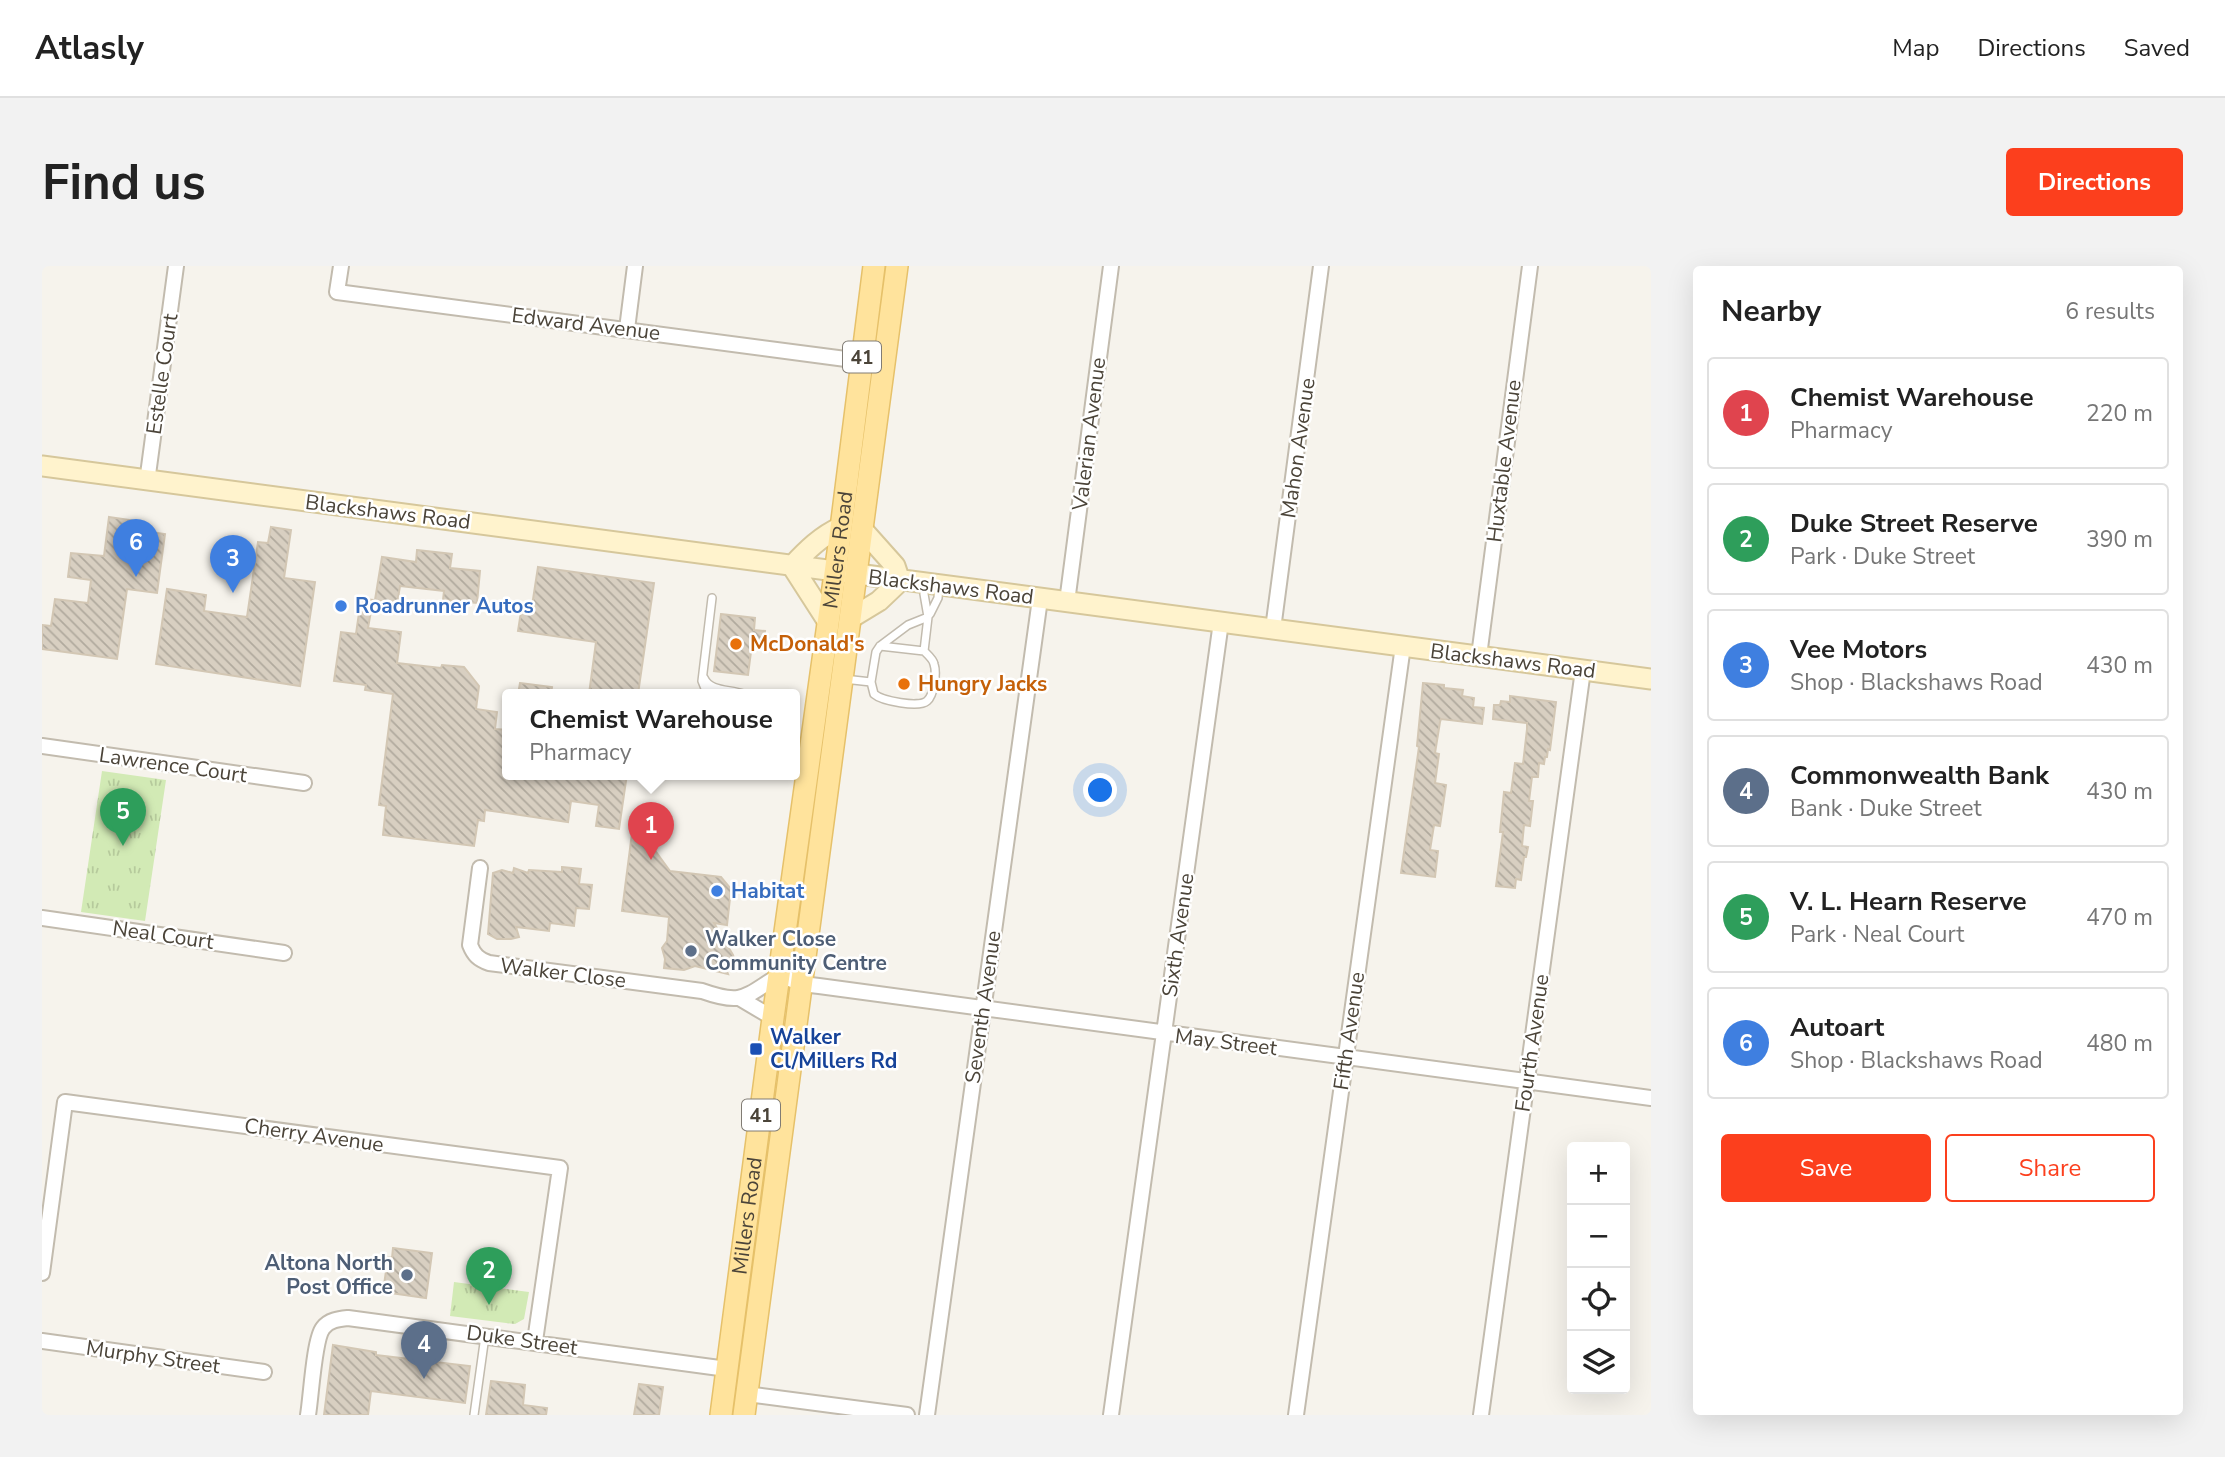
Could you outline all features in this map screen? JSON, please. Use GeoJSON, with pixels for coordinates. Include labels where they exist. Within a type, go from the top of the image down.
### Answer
{"type":"FeatureCollection","features":[{"type":"Feature","properties":{"kind":"main road","name":"Millers Road"},"geometry":{"type":"LineString","coordinates":[[852,528],[861,361],[874,266]]}},
{"type":"Feature","properties":{"kind":"main road","name":"Millers Road"},"geometry":{"type":"LineString","coordinates":[[721,1415],[828,622],[846,573],[897,266]]}},
{"type":"Feature","properties":{"kind":"main road","name":"Blackshaws Road"},"geometry":{"type":"LineString","coordinates":[[42,467],[1651,679]]}},
{"type":"Feature","properties":{"kind":"main road"},"geometry":{"type":"LineString","coordinates":[[828,622],[792,566],[828,533],[852,528],[895,566],[901,581],[879,601],[851,618]]}},
{"type":"Feature","properties":{"kind":"main road","name":"Millers Road"},"geometry":{"type":"LineString","coordinates":[[744,1415],[851,618],[846,573]]}},
{"type":"Feature","properties":{"kind":"street","name":"Estelle Court"},"geometry":{"type":"LineString","coordinates":[[147,482],[176,266]]}},
{"type":"Feature","properties":{"kind":"street","name":"Edward Avenue"},"geometry":{"type":"LineString","coordinates":[[341,266],[337,292],[861,361]]}},
{"type":"Feature","properties":{"kind":"street"},"geometry":{"type":"LineString","coordinates":[[627,329],[635,266]]}},
{"type":"Feature","properties":{"kind":"street","name":"Valerian Avenue"},"geometry":{"type":"LineString","coordinates":[[1067,602],[1111,266]]}},
{"type":"Feature","properties":{"kind":"street","name":"Mahon Avenue"},"geometry":{"type":"LineString","coordinates":[[1273,629],[1321,266]]}},
{"type":"Feature","properties":{"kind":"street","name":"Huxtable Avenue"},"geometry":{"type":"LineString","coordinates":[[1479,656],[1530,266]]}},
{"type":"Feature","properties":{"kind":"street","name":"Seventh Avenue"},"geometry":{"type":"LineString","coordinates":[[927,1415],[1040,599]]}},
{"type":"Feature","properties":{"kind":"street","name":"Sixth Avenue"},"geometry":{"type":"LineString","coordinates":[[1111,1415],[1221,622]]}},
{"type":"Feature","properties":{"kind":"street","name":"Fifth Avenue"},"geometry":{"type":"LineString","coordinates":[[1296,1415],[1403,646]]}},
{"type":"Feature","properties":{"kind":"street","name":"Fourth Avenue"},"geometry":{"type":"LineString","coordinates":[[1480,1415],[1583,670]]}},
{"type":"Feature","properties":{"kind":"street","name":"Lawrence Court"},"geometry":{"type":"LineString","coordinates":[[42,746],[304,783]]}},
{"type":"Feature","properties":{"kind":"street","name":"Walker Close"},"geometry":{"type":"LineString","coordinates":[[480,868],[470,944],[473,953],[480,960],[702,991],[741,999],[773,1018]]}},
{"type":"Feature","properties":{"kind":"street","name":"Neal Court"},"geometry":{"type":"LineString","coordinates":[[42,918],[284,953]]}},
{"type":"Feature","properties":{"kind":"street"},"geometry":{"type":"LineString","coordinates":[[741,999],[778,983]]}},
{"type":"Feature","properties":{"kind":"street","name":"May Street"},"geometry":{"type":"LineString","coordinates":[[778,983],[802,984],[1651,1098]]}},
{"type":"Feature","properties":{"kind":"street","name":"Cherry Avenue"},"geometry":{"type":"LineString","coordinates":[[42,1273],[65,1102],[546,1166],[560,1168],[535,1341]]}},
{"type":"Feature","properties":{"kind":"street","name":"Duke Street"},"geometry":{"type":"LineString","coordinates":[[309,1415],[318,1342],[323,1328],[334,1320],[348,1318],[535,1341],[727,1369]]}},
{"type":"Feature","properties":{"kind":"street","name":"Murphy Street"},"geometry":{"type":"LineString","coordinates":[[42,1341],[264,1372]]}},
{"type":"Feature","properties":{"kind":"street"},"geometry":{"type":"LineString","coordinates":[[747,1394],[907,1415]]}},
{"type":"Feature","properties":{"kind":"lane"},"geometry":{"type":"LineString","coordinates":[[924,651],[929,617],[938,598],[932,585],[924,594],[929,617]]}},
{"type":"Feature","properties":{"kind":"lane"},"geometry":{"type":"LineString","coordinates":[[705,689],[702,672],[712,598]]}},
{"type":"Feature","properties":{"kind":"lane"},"geometry":{"type":"LineString","coordinates":[[880,646],[924,651],[934,662],[932,695],[925,703],[878,698],[871,688],[871,682],[876,652],[880,646],[908,625],[929,617]]}},
{"type":"Feature","properties":{"kind":"lane"},"geometry":{"type":"LineString","coordinates":[[702,672],[707,684],[722,689]]}},
{"type":"Feature","properties":{"kind":"lane"},"geometry":{"type":"LineString","coordinates":[[843,679],[871,682]]}},
{"type":"Feature","properties":{"kind":"lane"},"geometry":{"type":"LineString","coordinates":[[474,1415],[485,1335]]}},
{"type":"Feature","properties":{"kind":"green space"},"geometry":{"type":"Polygon","coordinates":[[[102,771],[166,780],[145,921],[81,912],[102,771]]]}},
{"type":"Feature","properties":{"kind":"green space"},"geometry":{"type":"Polygon","coordinates":[[[454,1282],[529,1292],[524,1319],[515,1324],[450,1316],[454,1282]]]}},
{"type":"Feature","properties":{"kind":"building"},"geometry":{"type":"Polygon","coordinates":[[[109,517],[137,521],[136,530],[165,534],[157,593],[127,589],[117,659],[42,649],[42,625],[51,626],[55,599],[88,603],[91,580],[68,577],[71,553],[104,556],[109,517]]]}},
{"type":"Feature","properties":{"kind":"building"},"geometry":{"type":"Polygon","coordinates":[[[271,527],[291,530],[284,578],[315,582],[300,686],[156,664],[167,589],[206,595],[204,611],[247,617],[258,542],[268,543],[271,527]]]}},
{"type":"Feature","properties":{"kind":"building"},"geometry":{"type":"Polygon","coordinates":[[[417,550],[452,554],[450,568],[480,571],[477,603],[443,600],[444,591],[400,586],[397,604],[375,600],[382,557],[416,562],[417,550]]]}},
{"type":"Feature","properties":{"kind":"building"},"geometry":{"type":"Polygon","coordinates":[[[538,567],[654,583],[639,689],[590,689],[596,642],[518,631],[522,605],[532,606],[538,567]]]}},
{"type":"Feature","properties":{"kind":"building"},"geometry":{"type":"Polygon","coordinates":[[[361,599],[373,600],[368,628],[401,632],[397,663],[441,668],[442,665],[464,667],[479,686],[476,709],[497,712],[495,729],[502,730],[502,780],[626,780],[619,829],[596,826],[599,805],[571,801],[568,822],[485,810],[484,821],[478,820],[474,846],[383,835],[386,806],[379,805],[393,694],[365,690],[366,685],[334,681],[341,632],[356,634],[361,599]]]}},
{"type":"Feature","properties":{"kind":"building"},"geometry":{"type":"Polygon","coordinates":[[[721,614],[755,618],[754,630],[765,631],[763,645],[752,644],[748,675],[714,671],[721,614]]]}},
{"type":"Feature","properties":{"kind":"building"},"geometry":{"type":"Polygon","coordinates":[[[520,683],[552,687],[552,689],[519,689],[520,683]]]}},
{"type":"Feature","properties":{"kind":"building"},"geometry":{"type":"Polygon","coordinates":[[[1423,683],[1463,690],[1462,696],[1474,698],[1473,707],[1484,708],[1482,724],[1441,719],[1440,722],[1435,753],[1439,754],[1435,783],[1446,785],[1440,826],[1434,825],[1430,850],[1438,851],[1435,877],[1401,873],[1419,747],[1423,683]]]}},
{"type":"Feature","properties":{"kind":"building"},"geometry":{"type":"Polygon","coordinates":[[[1510,696],[1556,702],[1550,750],[1548,749],[1544,764],[1539,763],[1538,777],[1532,777],[1530,826],[1524,825],[1522,846],[1528,847],[1521,880],[1516,879],[1515,888],[1496,886],[1503,832],[1500,832],[1504,792],[1511,793],[1515,763],[1523,764],[1527,729],[1527,723],[1493,719],[1494,705],[1500,705],[1501,701],[1510,702],[1510,696]]]}},
{"type":"Feature","properties":{"kind":"building"},"geometry":{"type":"Polygon","coordinates":[[[632,833],[643,834],[670,871],[721,877],[731,889],[727,925],[714,923],[736,965],[725,967],[728,974],[695,966],[684,970],[664,968],[662,948],[667,941],[669,917],[622,911],[632,833]]]}},
{"type":"Feature","properties":{"kind":"building"},"geometry":{"type":"Polygon","coordinates":[[[562,867],[581,869],[579,884],[592,885],[589,909],[576,908],[574,926],[550,923],[549,931],[516,927],[519,937],[511,939],[497,939],[488,934],[493,873],[502,870],[513,873],[514,868],[528,873],[529,870],[562,872],[562,867]]]}},
{"type":"Feature","properties":{"kind":"building","name":"Altona North Post Office"},"geometry":{"type":"Polygon","coordinates":[[[393,1248],[432,1253],[426,1298],[383,1292],[388,1257],[392,1258],[393,1248]]]}},
{"type":"Feature","properties":{"kind":"building"},"geometry":{"type":"Polygon","coordinates":[[[333,1345],[376,1352],[376,1355],[470,1366],[465,1403],[371,1391],[368,1415],[324,1415],[333,1345]]]}},
{"type":"Feature","properties":{"kind":"building"},"geometry":{"type":"Polygon","coordinates":[[[491,1381],[525,1385],[523,1405],[547,1408],[546,1415],[486,1415],[491,1381]]]}},
{"type":"Feature","properties":{"kind":"building"},"geometry":{"type":"Polygon","coordinates":[[[639,1384],[663,1387],[659,1415],[634,1415],[639,1384]]]}},
{"type":"Feature","properties":{"kind":"place","name":"Autoart"},"geometry":{"type":"Point","coordinates":[136,577]}},
{"type":"Feature","properties":{"kind":"place","name":"Vee Motors"},"geometry":{"type":"Point","coordinates":[233,593]}},
{"type":"Feature","properties":{"kind":"place","name":"Roadrunner Autos"},"geometry":{"type":"Point","coordinates":[341,606]}},
{"type":"Feature","properties":{"kind":"place","name":"McDonald's"},"geometry":{"type":"Point","coordinates":[736,644]}},
{"type":"Feature","properties":{"kind":"place","name":"Hungry Jacks"},"geometry":{"type":"Point","coordinates":[904,684]}},
{"type":"Feature","properties":{"kind":"place","name":"V. L. Hearn Reserve"},"geometry":{"type":"Point","coordinates":[123,846]}},
{"type":"Feature","properties":{"kind":"place","name":"Chemist Warehouse"},"geometry":{"type":"Point","coordinates":[651,860]}},
{"type":"Feature","properties":{"kind":"place","name":"Habitat"},"geometry":{"type":"Point","coordinates":[717,891]}},
{"type":"Feature","properties":{"kind":"place","name":"Walker Close Community Centre"},"geometry":{"type":"Point","coordinates":[691,951]}},
{"type":"Feature","properties":{"kind":"place","name":"Walker Cl/Millers Rd"},"geometry":{"type":"Point","coordinates":[756,1049]}},
{"type":"Feature","properties":{"kind":"place","name":"Altona North Post Office"},"geometry":{"type":"Point","coordinates":[407,1275]}},
{"type":"Feature","properties":{"kind":"place","name":"Duke Street Reserve"},"geometry":{"type":"Point","coordinates":[489,1305]}},
{"type":"Feature","properties":{"kind":"place","name":"Commonwealth Bank"},"geometry":{"type":"Point","coordinates":[424,1379]}}]}
